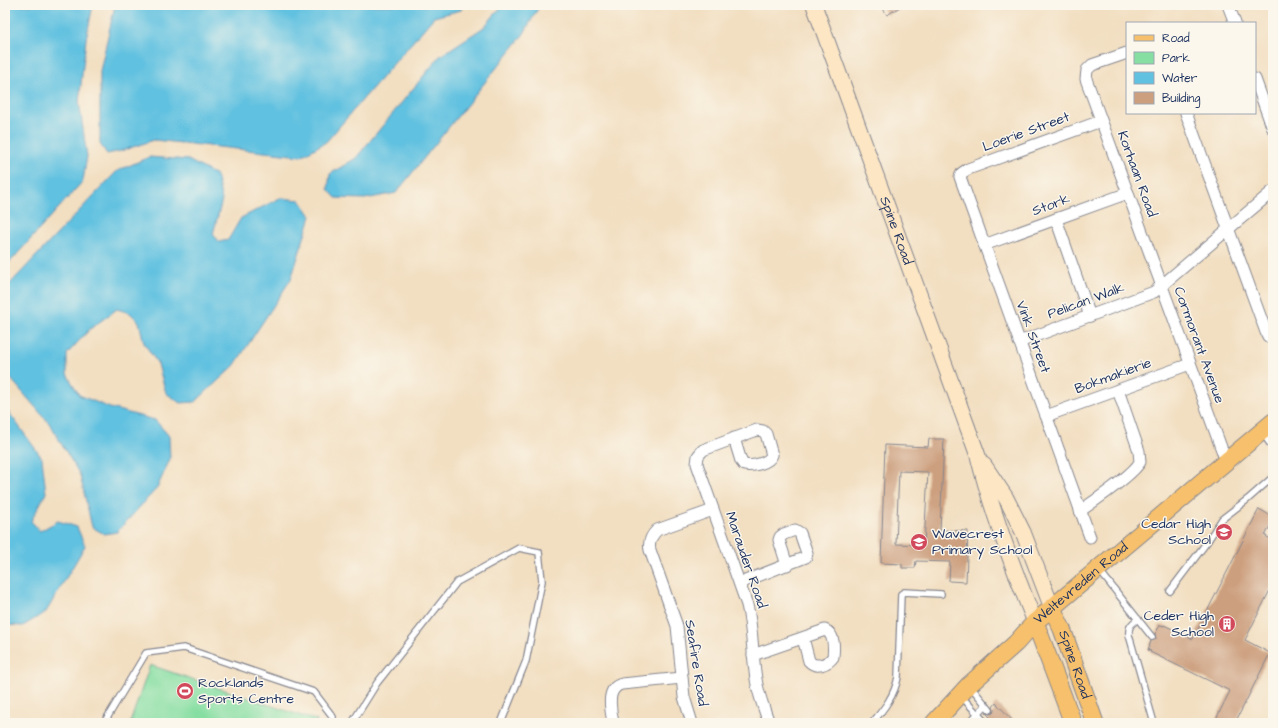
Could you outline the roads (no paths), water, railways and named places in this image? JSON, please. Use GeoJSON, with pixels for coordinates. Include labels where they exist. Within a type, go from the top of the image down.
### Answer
{"type":"FeatureCollection","features":[{"type":"Feature","properties":{"kind":"main road","name":"Spine Road"},"geometry":{"type":"LineString","coordinates":[[814,5],[978,456],[996,519],[1073,723]]}},
{"type":"Feature","properties":{"kind":"main road","name":"Weltevreden Road"},"geometry":{"type":"LineString","coordinates":[[934,723],[965,690],[1016,643],[1035,622],[1267,427]]}},
{"type":"Feature","properties":{"kind":"main road","name":"Spine Road"},"geometry":{"type":"LineString","coordinates":[[978,456],[1000,487],[1020,526],[1052,608],[1062,628],[1095,723]]}},
{"type":"Feature","properties":{"kind":"street"},"geometry":{"type":"LineString","coordinates":[[1228,5],[1235,22]]}},
{"type":"Feature","properties":{"kind":"street","name":"Korhaan Road"},"geometry":{"type":"LineString","coordinates":[[1126,53],[1092,65],[1087,70],[1086,79],[1161,285]]}},
{"type":"Feature","properties":{"kind":"street"},"geometry":{"type":"LineString","coordinates":[[1256,82],[1273,129]]}},
{"type":"Feature","properties":{"kind":"street"},"geometry":{"type":"LineString","coordinates":[[1186,114],[1266,332],[1273,340]]}},
{"type":"Feature","properties":{"kind":"street","name":"Loerie Street"},"geometry":{"type":"LineString","coordinates":[[962,173],[968,169],[1101,121]]}},
{"type":"Feature","properties":{"kind":"street","name":"Vink Street"},"geometry":{"type":"LineString","coordinates":[[962,173],[961,180],[1090,537]]}},
{"type":"Feature","properties":{"kind":"street","name":"Cormorant Avenue"},"geometry":{"type":"LineString","coordinates":[[1226,461],[1161,285],[1273,191]]}},
{"type":"Feature","properties":{"kind":"street","name":"Stork"},"geometry":{"type":"LineString","coordinates":[[984,245],[1128,193]]}},
{"type":"Feature","properties":{"kind":"street"},"geometry":{"type":"LineString","coordinates":[[1056,219],[1090,316]]}},
{"type":"Feature","properties":{"kind":"street","name":"Pelican Walk"},"geometry":{"type":"LineString","coordinates":[[1019,342],[1154,292],[1161,285]]}},
{"type":"Feature","properties":{"kind":"street","name":"Bokmakierie"},"geometry":{"type":"LineString","coordinates":[[1046,416],[1190,364]]}},
{"type":"Feature","properties":{"kind":"street"},"geometry":{"type":"LineString","coordinates":[[1080,511],[1133,470],[1140,462],[1139,450],[1118,390]]}},
{"type":"Feature","properties":{"kind":"street","name":"Marauder Road"},"geometry":{"type":"LineString","coordinates":[[734,438],[703,450],[698,456],[697,467],[740,583],[749,612],[758,693],[769,723]]}},
{"type":"Feature","properties":{"kind":"street","name":"Seafire Road"},"geometry":{"type":"LineString","coordinates":[[692,723],[684,696],[677,626],[650,550],[649,542],[657,530],[713,510]]}},
{"type":"Feature","properties":{"kind":"street"},"geometry":{"type":"LineString","coordinates":[[740,583],[787,566]]}},
{"type":"Feature","properties":{"kind":"street"},"geometry":{"type":"LineString","coordinates":[[753,655],[804,638]]}},
{"type":"Feature","properties":{"kind":"street"},"geometry":{"type":"LineString","coordinates":[[612,723],[610,696],[612,690],[616,686],[622,684],[682,678]]}},
{"type":"Feature","properties":{"kind":"lane"},"geometry":{"type":"LineString","coordinates":[[1267,427],[1273,448]]}},
{"type":"Feature","properties":{"kind":"lane"},"geometry":{"type":"LineString","coordinates":[[1170,591],[1222,519],[1273,477]]}},
{"type":"Feature","properties":{"kind":"lane"},"geometry":{"type":"LineString","coordinates":[[352,723],[377,683],[457,582],[519,548],[539,552],[542,582],[526,661],[501,723]]}},
{"type":"Feature","properties":{"kind":"lane"},"geometry":{"type":"LineString","coordinates":[[1098,568],[1152,637]]}},
{"type":"Feature","properties":{"kind":"lane"},"geometry":{"type":"LineString","coordinates":[[872,723],[885,708],[897,687],[901,594],[904,592],[942,594]]}},
{"type":"Feature","properties":{"kind":"lane"},"geometry":{"type":"LineString","coordinates":[[1138,619],[1131,624],[1128,629],[1154,723]]}},
{"type":"Feature","properties":{"kind":"lane"},"geometry":{"type":"LineString","coordinates":[[104,723],[146,653],[184,648],[314,692],[333,717],[333,723]]}},
{"type":"Feature","properties":{"kind":"lane"},"geometry":{"type":"LineString","coordinates":[[965,690],[988,707],[978,713],[969,723]]}},
{"type":"Feature","properties":{"kind":"lane"},"geometry":{"type":"LineString","coordinates":[[965,690],[978,713],[986,722]]}},
{"type":"Feature","properties":{"kind":"water"},"geometry":{"type":"Polygon","coordinates":[[[5,5],[93,5],[86,39],[79,102],[87,156],[83,181],[10,262],[5,263],[5,5]]]}},
{"type":"Feature","properties":{"kind":"water"},"geometry":{"type":"Polygon","coordinates":[[[115,5],[463,5],[461,10],[434,17],[326,142],[301,156],[154,140],[107,154],[100,144],[100,71],[115,5]]]}},
{"type":"Feature","properties":{"kind":"water"},"geometry":{"type":"Polygon","coordinates":[[[503,5],[540,5],[523,35],[396,193],[365,199],[336,198],[328,189],[330,174],[356,158],[440,56],[484,27],[503,5]]]}},
{"type":"Feature","properties":{"kind":"water"},"geometry":{"type":"Polygon","coordinates":[[[149,157],[188,160],[216,175],[222,200],[213,234],[219,242],[228,240],[241,218],[280,198],[300,200],[311,216],[291,279],[234,366],[195,402],[180,403],[166,393],[158,364],[144,343],[139,322],[130,313],[117,309],[90,329],[67,354],[67,374],[79,395],[110,408],[155,420],[169,436],[170,459],[157,488],[117,532],[104,534],[92,527],[80,475],[49,423],[5,372],[5,289],[117,171],[149,157]]]}},
{"type":"Feature","properties":{"kind":"water"},"geometry":{"type":"Polygon","coordinates":[[[5,407],[42,458],[46,493],[31,521],[40,531],[58,521],[77,527],[85,546],[46,612],[23,626],[5,625],[5,407]]]}},
{"type":"Feature","properties":{"kind":"place","name":"Cedar High School"},"geometry":{"type":"Point","coordinates":[1224,532]}},
{"type":"Feature","properties":{"kind":"place","name":"Wavecrest Primary School"},"geometry":{"type":"Point","coordinates":[919,542]}},
{"type":"Feature","properties":{"kind":"place","name":"Ceder High School"},"geometry":{"type":"Point","coordinates":[1227,624]}},
{"type":"Feature","properties":{"kind":"place","name":"Rocklands Sports Centre"},"geometry":{"type":"Point","coordinates":[185,691]}}]}
